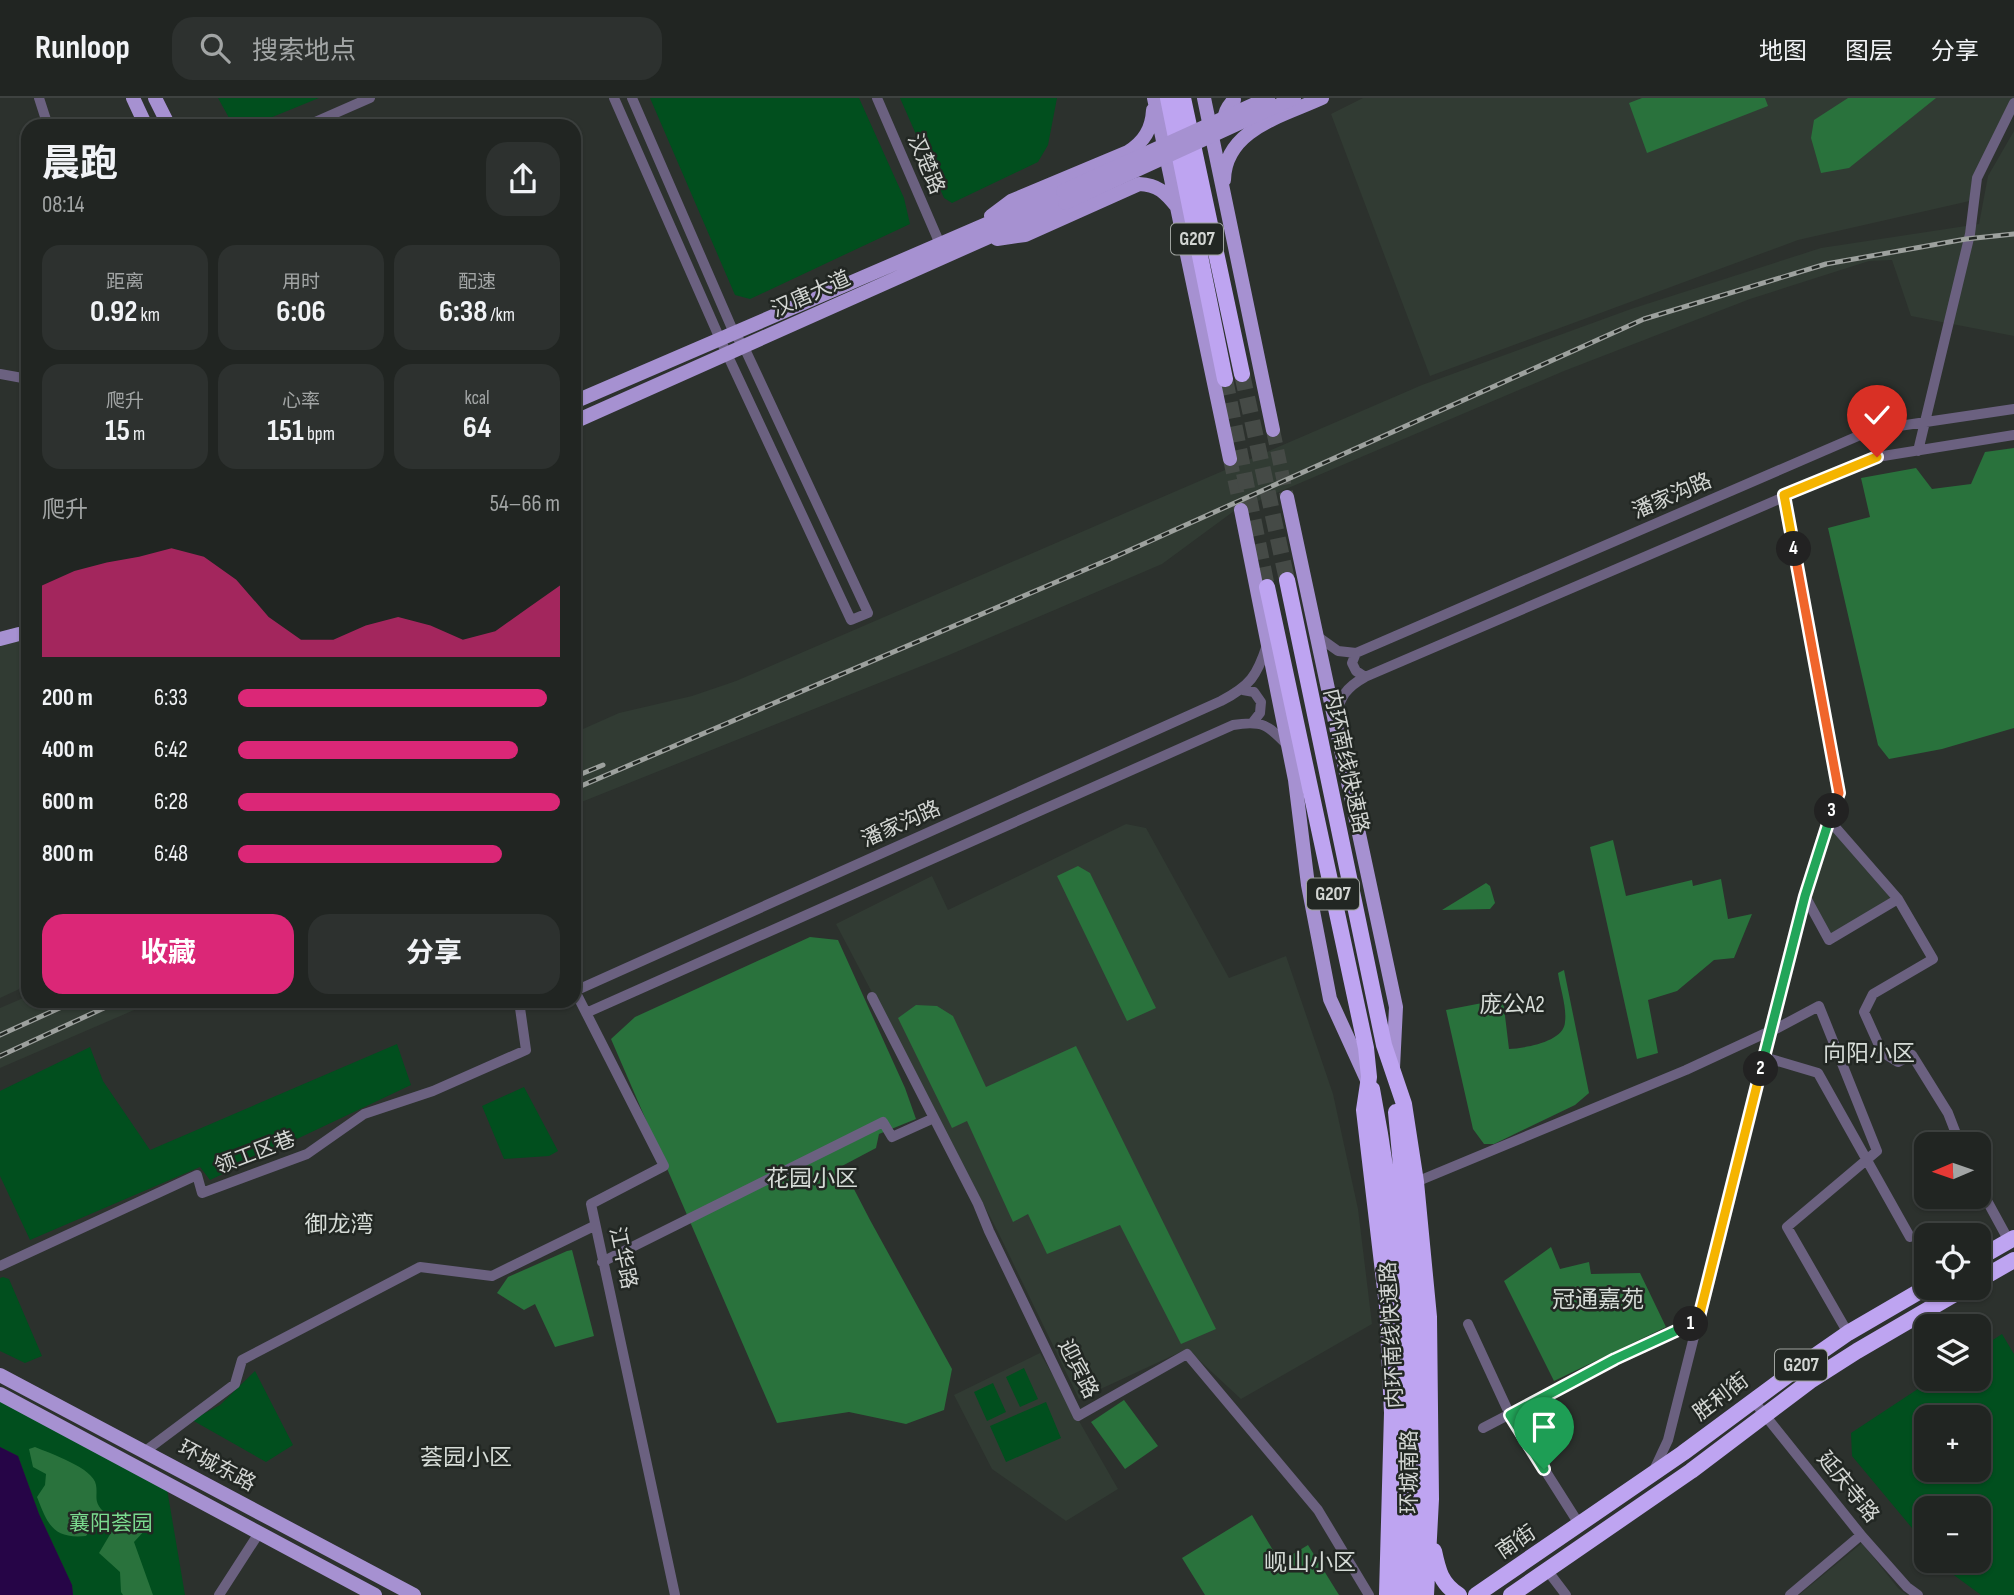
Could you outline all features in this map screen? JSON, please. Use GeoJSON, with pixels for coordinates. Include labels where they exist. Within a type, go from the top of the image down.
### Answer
{"type":"FeatureCollection","features":[{"type":"Feature","properties":{"kind":"highway","name":"G207"},"geometry":{"type":"LineString","coordinates":[[1168,98],[1225,379]]}},
{"type":"Feature","properties":{"kind":"highway","name":"G207"},"geometry":{"type":"LineString","coordinates":[[1183,98],[1242,374]]}},
{"type":"Feature","properties":{"kind":"highway","name":"内环南线快速路"},"geometry":{"type":"LineString","coordinates":[[1287,580],[1384,1045],[1404,1104],[1416,1182]]}},
{"type":"Feature","properties":{"kind":"highway","name":"内环南线快速路"},"geometry":{"type":"LineString","coordinates":[[1267,587],[1366,1048],[1369,1080],[1394,1170],[1416,1327],[1413,1595]]}},
{"type":"Feature","properties":{"kind":"highway","name":"内环南线快速路"},"geometry":{"type":"LineString","coordinates":[[1393,1073],[1404,1419],[1399,1595]]}},
{"type":"Feature","properties":{"kind":"highway","name":"内环南线快速路"},"geometry":{"type":"LineString","coordinates":[[1369,1080],[1364,1110],[1376,1203]]}},
{"type":"Feature","properties":{"kind":"highway","name":"环城南路"},"geometry":{"type":"LineString","coordinates":[[1416,1182],[1429,1317],[1429,1529],[1426,1595]]}},
{"type":"Feature","properties":{"kind":"highway","name":"环城南路"},"geometry":{"type":"LineString","coordinates":[[1376,1203],[1387,1306],[1392,1413],[1387,1595]]}},
{"type":"Feature","properties":{"kind":"highway"},"geometry":{"type":"LineString","coordinates":[[1991,1251],[2012,1240]]}},
{"type":"Feature","properties":{"kind":"highway"},"geometry":{"type":"LineString","coordinates":[[1991,1273],[2014,1260]]}},
{"type":"Feature","properties":{"kind":"highway","name":"胜利街"},"geometry":{"type":"LineString","coordinates":[[1683,1452],[1752,1399],[1849,1334],[1914,1295]]}},
{"type":"Feature","properties":{"kind":"highway","name":"南街"},"geometry":{"type":"LineString","coordinates":[[1515,1593],[1692,1471],[1765,1414],[1857,1351],[1944,1300]]}},
{"type":"Feature","properties":{"kind":"highway","name":"南街"},"geometry":{"type":"LineString","coordinates":[[1474,1595],[1683,1452]]}},
{"type":"Feature","properties":{"kind":"highway"},"geometry":{"type":"LineString","coordinates":[[1429,1529],[1438,1572],[1447,1587],[1459,1595]]}},
{"type":"Feature","properties":{"kind":"main road"},"geometry":{"type":"LineString","coordinates":[[133,98],[143,119]]}},
{"type":"Feature","properties":{"kind":"main road"},"geometry":{"type":"LineString","coordinates":[[155,98],[166,119]]}},
{"type":"Feature","properties":{"kind":"main road"},"geometry":{"type":"LineString","coordinates":[[977,235],[1012,201],[1128,152],[1142,143],[1152,121],[1154,98]]}},
{"type":"Feature","properties":{"kind":"main road"},"geometry":{"type":"LineString","coordinates":[[1154,98],[1230,459]]}},
{"type":"Feature","properties":{"kind":"main road"},"geometry":{"type":"LineString","coordinates":[[1204,98],[1273,430]]}},
{"type":"Feature","properties":{"kind":"main road"},"geometry":{"type":"LineString","coordinates":[[1216,98],[1225,101],[1236,99]]}},
{"type":"Feature","properties":{"kind":"main road"},"geometry":{"type":"LineString","coordinates":[[1064,197],[1268,98]]}},
{"type":"Feature","properties":{"kind":"main road"},"geometry":{"type":"LineString","coordinates":[[1064,197],[1294,98]]}},
{"type":"Feature","properties":{"kind":"main road"},"geometry":{"type":"LineString","coordinates":[[1236,99],[1227,107],[1223,120],[1227,130],[1234,135],[1245,134],[1322,98]]}},
{"type":"Feature","properties":{"kind":"main road"},"geometry":{"type":"LineString","coordinates":[[1223,195],[1224,168],[1232,148],[1245,134]]}},
{"type":"Feature","properties":{"kind":"main road"},"geometry":{"type":"LineString","coordinates":[[977,235],[1025,235],[1150,179],[1155,159],[1140,150],[1128,152]]}},
{"type":"Feature","properties":{"kind":"main road"},"geometry":{"type":"LineString","coordinates":[[1139,184],[1154,185],[1166,194],[1178,209]]}},
{"type":"Feature","properties":{"kind":"main road","name":"汉唐大道"},"geometry":{"type":"LineString","coordinates":[[581,419],[744,347],[977,235],[1064,197]]}},
{"type":"Feature","properties":{"kind":"main road","name":"汉唐大道"},"geometry":{"type":"LineString","coordinates":[[581,399],[940,244],[977,235]]}},
{"type":"Feature","properties":{"kind":"main road"},"geometry":{"type":"LineString","coordinates":[[1287,498],[1396,1007],[1393,1073]]}},
{"type":"Feature","properties":{"kind":"main road"},"geometry":{"type":"LineString","coordinates":[[1241,510],[1295,780],[1308,885],[1329,999],[1369,1080]]}},
{"type":"Feature","properties":{"kind":"main road"},"geometry":{"type":"LineString","coordinates":[[0,639],[21,634]]}},
{"type":"Feature","properties":{"kind":"main road"},"geometry":{"type":"LineString","coordinates":[[1328,780],[1347,775]]}},
{"type":"Feature","properties":{"kind":"main road","name":"环城东路"},"geometry":{"type":"LineString","coordinates":[[0,1375],[414,1595]]}},
{"type":"Feature","properties":{"kind":"main road","name":"环城东路"},"geometry":{"type":"LineString","coordinates":[[0,1394],[375,1595]]}},
{"type":"Feature","properties":{"kind":"street"},"geometry":{"type":"LineString","coordinates":[[39,98],[46,119]]}},
{"type":"Feature","properties":{"kind":"street"},"geometry":{"type":"LineString","coordinates":[[322,119],[370,98]]}},
{"type":"Feature","properties":{"kind":"street"},"geometry":{"type":"LineString","coordinates":[[614,98],[720,339],[851,620],[867,613],[744,347],[734,333],[632,98]]}},
{"type":"Feature","properties":{"kind":"street","name":"汉楚路"},"geometry":{"type":"LineString","coordinates":[[877,98],[940,244]]}},
{"type":"Feature","properties":{"kind":"street"},"geometry":{"type":"LineString","coordinates":[[1917,451],[1970,234],[1977,178],[2014,103]]}},
{"type":"Feature","properties":{"kind":"street"},"geometry":{"type":"LineString","coordinates":[[0,374],[21,378]]}},
{"type":"Feature","properties":{"kind":"street","name":"潘家沟路"},"geometry":{"type":"LineString","coordinates":[[1356,653],[1872,430],[2014,410]]}},
{"type":"Feature","properties":{"kind":"street","name":"潘家沟路"},"geometry":{"type":"LineString","coordinates":[[1335,717],[1342,696],[1351,684],[1365,677],[1784,495],[1877,457],[2014,435]]}},
{"type":"Feature","properties":{"kind":"street"},"geometry":{"type":"LineString","coordinates":[[1653,1474],[1668,1440],[1702,1319],[1805,896],[1839,793],[1784,495]]}},
{"type":"Feature","properties":{"kind":"street"},"geometry":{"type":"LineString","coordinates":[[1317,636],[1338,651],[1356,653],[1352,663],[1356,671],[1365,677]]}},
{"type":"Feature","properties":{"kind":"street"},"geometry":{"type":"LineString","coordinates":[[1253,722],[1260,713],[1261,702],[1254,692],[1243,690],[1260,667],[1268,642]]}},
{"type":"Feature","properties":{"kind":"street","name":"潘家沟路"},"geometry":{"type":"LineString","coordinates":[[581,987],[1243,690]]}},
{"type":"Feature","properties":{"kind":"street"},"geometry":{"type":"LineString","coordinates":[[586,1013],[1233,725],[1253,722],[1269,726],[1288,746]]}},
{"type":"Feature","properties":{"kind":"street"},"geometry":{"type":"LineString","coordinates":[[1829,820],[1898,899],[1933,960],[1873,994],[1864,1012],[1882,1052],[1898,1062],[1912,1055],[1948,1113],[1955,1132]]}},
{"type":"Feature","properties":{"kind":"street"},"geometry":{"type":"LineString","coordinates":[[1805,896],[1829,940],[1898,899]]}},
{"type":"Feature","properties":{"kind":"street","name":"迎宾路"},"geometry":{"type":"LineString","coordinates":[[873,997],[978,1204],[1078,1416],[1186,1354],[1318,1510],[1368,1595]]}},
{"type":"Feature","properties":{"kind":"street","name":"江华路"},"geometry":{"type":"LineString","coordinates":[[581,1003],[664,1166],[591,1204],[675,1595]]}},
{"type":"Feature","properties":{"kind":"street"},"geometry":{"type":"LineString","coordinates":[[1770,1032],[1819,1006],[1877,1151],[1787,1227],[1849,1334]]}},
{"type":"Feature","properties":{"kind":"street","name":"领工区巷"},"geometry":{"type":"LineString","coordinates":[[0,1266],[197,1175],[202,1194],[307,1154],[364,1114],[433,1091],[526,1051],[520,1008]]}},
{"type":"Feature","properties":{"kind":"street"},"geometry":{"type":"LineString","coordinates":[[1416,1182],[1686,1070],[1770,1031],[1773,1020]]}},
{"type":"Feature","properties":{"kind":"street"},"geometry":{"type":"LineString","coordinates":[[1764,1057],[1818,1073],[1910,1237]]}},
{"type":"Feature","properties":{"kind":"street"},"geometry":{"type":"LineString","coordinates":[[602,1262],[883,1122],[892,1137],[934,1118]]}},
{"type":"Feature","properties":{"kind":"street"},"geometry":{"type":"LineString","coordinates":[[1992,1207],[2012,1240]]}},
{"type":"Feature","properties":{"kind":"street"},"geometry":{"type":"LineString","coordinates":[[144,1452],[235,1384],[242,1360],[420,1267],[492,1276],[594,1226]]}},
{"type":"Feature","properties":{"kind":"street"},"geometry":{"type":"LineString","coordinates":[[1483,1428],[1615,1359],[1702,1319]]}},
{"type":"Feature","properties":{"kind":"street"},"geometry":{"type":"LineString","coordinates":[[1468,1324],[1510,1415],[1579,1524]]}},
{"type":"Feature","properties":{"kind":"street","name":"延庆寺路"},"geometry":{"type":"LineString","coordinates":[[1752,1399],[1861,1535],[1907,1587],[1918,1595]]}},
{"type":"Feature","properties":{"kind":"street"},"geometry":{"type":"LineString","coordinates":[[219,1595],[259,1533]]}},
{"type":"Feature","properties":{"kind":"street"},"geometry":{"type":"LineString","coordinates":[[1790,1595],[1861,1535]]}},
{"type":"Feature","properties":{"kind":"street"},"geometry":{"type":"LineString","coordinates":[[1547,1570],[1566,1595]]}},
{"type":"Feature","properties":{"kind":"shaded area"},"geometry":{"type":"Polygon","coordinates":[[[1363,98],[2014,98],[1977,178],[1974,200],[1798,240],[1430,376],[1331,114],[1363,98]]]}},
{"type":"Feature","properties":{"kind":"shaded area"},"geometry":{"type":"Polygon","coordinates":[[[2014,131],[2014,336],[1911,316],[1892,260],[1869,261],[1750,299],[1564,371],[1234,511],[1162,564],[949,655],[581,802],[581,730],[619,713],[692,696],[736,681],[1422,385],[1631,309],[1821,248],[1979,224],[1988,176],[2014,131]]]}},
{"type":"Feature","properties":{"kind":"shaded area"},"geometry":{"type":"Polygon","coordinates":[[[21,642],[21,988],[0,998],[0,644],[21,642]]]}},
{"type":"Feature","properties":{"kind":"shaded area"},"geometry":{"type":"Polygon","coordinates":[[[1126,824],[1146,828],[1229,978],[1286,956],[1333,1094],[1358,1209],[1372,1324],[1241,1399],[1187,1349],[1079,1399],[997,1230],[836,924],[932,876],[948,910],[1126,824]]]}},
{"type":"Feature","properties":{"kind":"shaded area"},"geometry":{"type":"Polygon","coordinates":[[[1833,828],[1892,897],[1830,935],[1809,894],[1833,828]]]}},
{"type":"Feature","properties":{"kind":"shaded area"},"geometry":{"type":"Polygon","coordinates":[[[21,999],[21,1008],[139,1008],[0,1068],[0,1008],[21,999]]]}},
{"type":"Feature","properties":{"kind":"shaded area"},"geometry":{"type":"Polygon","coordinates":[[[1040,1353],[1118,1489],[1066,1521],[992,1469],[954,1395],[1040,1353]]]}},
{"type":"Feature","properties":{"kind":"shaded area"},"geometry":{"type":"Polygon","coordinates":[[[0,1447],[18,1456],[39,1514],[72,1585],[73,1595],[0,1595],[0,1447]]]}},
{"type":"Feature","properties":{"kind":"shaded area"},"geometry":{"type":"Polygon","coordinates":[[[1862,1543],[1898,1588],[1907,1595],[1799,1595],[1862,1543]]]}},
{"type":"Feature","properties":{"kind":"green space"},"geometry":{"type":"Polygon","coordinates":[[[218,98],[319,98],[267,119],[230,119],[218,98]]]}},
{"type":"Feature","properties":{"kind":"green space"},"geometry":{"type":"Polygon","coordinates":[[[650,98],[859,98],[904,198],[910,224],[750,299],[735,295],[650,98]]]}},
{"type":"Feature","properties":{"kind":"green space"},"geometry":{"type":"Polygon","coordinates":[[[900,98],[1057,98],[1048,145],[1038,162],[952,203],[944,198],[900,98]]]}},
{"type":"Feature","properties":{"kind":"green space"},"geometry":{"type":"Polygon","coordinates":[[[1642,98],[1765,98],[1768,106],[1647,153],[1629,103],[1642,98]]]}},
{"type":"Feature","properties":{"kind":"green space"},"geometry":{"type":"Polygon","coordinates":[[[1848,98],[1936,98],[1849,168],[1821,173],[1811,138],[1814,120],[1848,98]]]}},
{"type":"Feature","properties":{"kind":"green space"},"geometry":{"type":"Polygon","coordinates":[[[2014,448],[2014,728],[1942,749],[1889,759],[1878,745],[1828,528],[1870,517],[1861,478],[1916,468],[1932,489],[1971,484],[1985,452],[2014,448]]]}},
{"type":"Feature","properties":{"kind":"green space"},"geometry":{"type":"Polygon","coordinates":[[[1613,840],[1626,896],[1692,880],[1693,886],[1721,879],[1728,919],[1752,914],[1734,958],[1714,960],[1677,991],[1648,1000],[1658,1053],[1637,1059],[1590,847],[1613,840]]]}},
{"type":"Feature","properties":{"kind":"green space"},"geometry":{"type":"Polygon","coordinates":[[[1078,866],[1090,873],[1156,1008],[1127,1021],[1057,876],[1078,866]]]}},
{"type":"Feature","properties":{"kind":"green space"},"geometry":{"type":"Polygon","coordinates":[[[1486,883],[1490,886],[1495,903],[1490,909],[1442,910],[1486,883]]]}},
{"type":"Feature","properties":{"kind":"green space"},"geometry":{"type":"Polygon","coordinates":[[[810,937],[838,940],[905,1088],[916,1119],[879,1134],[876,1148],[842,1166],[952,1369],[944,1410],[906,1424],[849,1412],[777,1423],[611,1039],[635,1017],[810,937]]]}},
{"type":"Feature","properties":{"kind":"green space"},"geometry":{"type":"Polygon","coordinates":[[[1564,970],[1589,1093],[1575,1105],[1494,1144],[1484,1144],[1473,1129],[1446,1010],[1503,999],[1509,1049],[1543,1043],[1563,1029],[1564,1004],[1558,973],[1564,970]]]}},
{"type":"Feature","properties":{"kind":"green space"},"geometry":{"type":"Polygon","coordinates":[[[916,1005],[937,1006],[953,1016],[986,1087],[1076,1046],[1216,1329],[1181,1344],[1120,1225],[1047,1254],[1028,1214],[1013,1222],[967,1121],[952,1128],[898,1018],[916,1005]]]}},
{"type":"Feature","properties":{"kind":"green space"},"geometry":{"type":"Polygon","coordinates":[[[397,1044],[411,1085],[210,1180],[200,1167],[30,1240],[0,1176],[0,1091],[90,1047],[103,1081],[150,1150],[397,1044]]]}},
{"type":"Feature","properties":{"kind":"green space"},"geometry":{"type":"Polygon","coordinates":[[[524,1087],[558,1151],[549,1156],[504,1159],[482,1106],[524,1087]]]}},
{"type":"Feature","properties":{"kind":"green space"},"geometry":{"type":"Polygon","coordinates":[[[1551,1247],[1560,1269],[1589,1262],[1591,1274],[1640,1273],[1666,1327],[1554,1381],[1504,1281],[1551,1247]]]}},
{"type":"Feature","properties":{"kind":"green space"},"geometry":{"type":"Polygon","coordinates":[[[572,1250],[594,1336],[555,1347],[535,1304],[524,1310],[497,1293],[508,1277],[572,1250]]]}},
{"type":"Feature","properties":{"kind":"green space"},"geometry":{"type":"Polygon","coordinates":[[[0,1278],[9,1279],[42,1356],[25,1363],[0,1351],[0,1278]]]}},
{"type":"Feature","properties":{"kind":"green space"},"geometry":{"type":"Polygon","coordinates":[[[2002,1334],[2014,1354],[2014,1595],[1981,1595],[1951,1573],[1991,1573],[1991,1496],[1914,1496],[1914,1530],[1852,1456],[1851,1433],[1915,1391],[1991,1391],[1991,1341],[2002,1334]]]}},
{"type":"Feature","properties":{"kind":"green space"},"geometry":{"type":"Polygon","coordinates":[[[1024,1368],[1038,1399],[1020,1407],[1006,1377],[1024,1368]]]}},
{"type":"Feature","properties":{"kind":"green space"},"geometry":{"type":"Polygon","coordinates":[[[255,1371],[293,1445],[266,1462],[192,1420],[220,1405],[255,1371]]]}},
{"type":"Feature","properties":{"kind":"green space"},"geometry":{"type":"Polygon","coordinates":[[[993,1383],[1006,1412],[987,1421],[974,1392],[993,1383]]]}},
{"type":"Feature","properties":{"kind":"green space","name":"襄阳荟园"},"geometry":{"type":"Polygon","coordinates":[[[0,1394],[166,1483],[185,1595],[73,1595],[72,1585],[39,1514],[18,1456],[0,1447],[0,1394]]]}},
{"type":"Feature","properties":{"kind":"green space"},"geometry":{"type":"Polygon","coordinates":[[[1124,1400],[1158,1446],[1125,1469],[1091,1422],[1124,1400]]]}},
{"type":"Feature","properties":{"kind":"green space"},"geometry":{"type":"Polygon","coordinates":[[[1046,1402],[1061,1438],[1006,1462],[990,1426],[1046,1402]]]}},
{"type":"Feature","properties":{"kind":"green space"},"geometry":{"type":"Polygon","coordinates":[[[35,1447],[80,1467],[93,1479],[97,1501],[103,1511],[86,1536],[66,1535],[53,1528],[49,1522],[37,1497],[45,1485],[46,1474],[33,1467],[29,1449],[35,1447]]]}},
{"type":"Feature","properties":{"kind":"green space"},"geometry":{"type":"Polygon","coordinates":[[[1252,1515],[1280,1562],[1308,1545],[1339,1595],[1205,1595],[1182,1558],[1252,1515]]]}},
{"type":"Feature","properties":{"kind":"green space"},"geometry":{"type":"Polygon","coordinates":[[[134,1519],[146,1529],[134,1542],[153,1595],[123,1595],[120,1572],[99,1553],[115,1526],[126,1526],[134,1519]]]}},
{"type":"Feature","properties":{"kind":"tunnel"},"geometry":{"type":"LineString","coordinates":[[1242,374],[1287,580]]}},
{"type":"Feature","properties":{"kind":"tunnel"},"geometry":{"type":"LineString","coordinates":[[1225,379],[1267,587]]}},
{"type":"Feature","properties":{"kind":"tunnel"},"geometry":{"type":"LineString","coordinates":[[1273,430],[1287,497]]}},
{"type":"Feature","properties":{"kind":"tunnel"},"geometry":{"type":"LineString","coordinates":[[1230,459],[1241,510]]}},
{"type":"Feature","properties":{"kind":"railway"},"geometry":{"type":"LineString","coordinates":[[581,786],[1110,559],[1644,319],[1826,264],[1966,239],[2014,234]]}},
{"type":"Feature","properties":{"kind":"railway"},"geometry":{"type":"LineString","coordinates":[[581,774],[603,765]]}},
{"type":"Feature","properties":{"kind":"railway"},"geometry":{"type":"LineString","coordinates":[[0,1035],[60,1008]]}},
{"type":"Feature","properties":{"kind":"railway"},"geometry":{"type":"LineString","coordinates":[[0,1056],[104,1008]]}},
{"type":"Feature","properties":{"kind":"district","name":"庞公A2"},"geometry":{"type":"Point","coordinates":[1512,1005]}},
{"type":"Feature","properties":{"kind":"district","name":"向阳小区"},"geometry":{"type":"Point","coordinates":[1869,1054]}},
{"type":"Feature","properties":{"kind":"district","name":"花园小区"},"geometry":{"type":"Point","coordinates":[812,1179]}},
{"type":"Feature","properties":{"kind":"district","name":"御龙湾"},"geometry":{"type":"Point","coordinates":[339,1225]}},
{"type":"Feature","properties":{"kind":"district","name":"冠通嘉苑"},"geometry":{"type":"Point","coordinates":[1598,1300]}},
{"type":"Feature","properties":{"kind":"district","name":"荟园小区"},"geometry":{"type":"Point","coordinates":[466,1458]}},
{"type":"Feature","properties":{"kind":"district","name":"岘山小区"},"geometry":{"type":"Point","coordinates":[1310,1563]}},
{"type":"Feature","properties":{"kind":"route"},"geometry":{"type":"LineString","coordinates":[[1544,1469],[1510,1415],[1615,1359],[1698,1321],[1805,896],[1839,793],[1784,495],[1877,457]]}}]}
